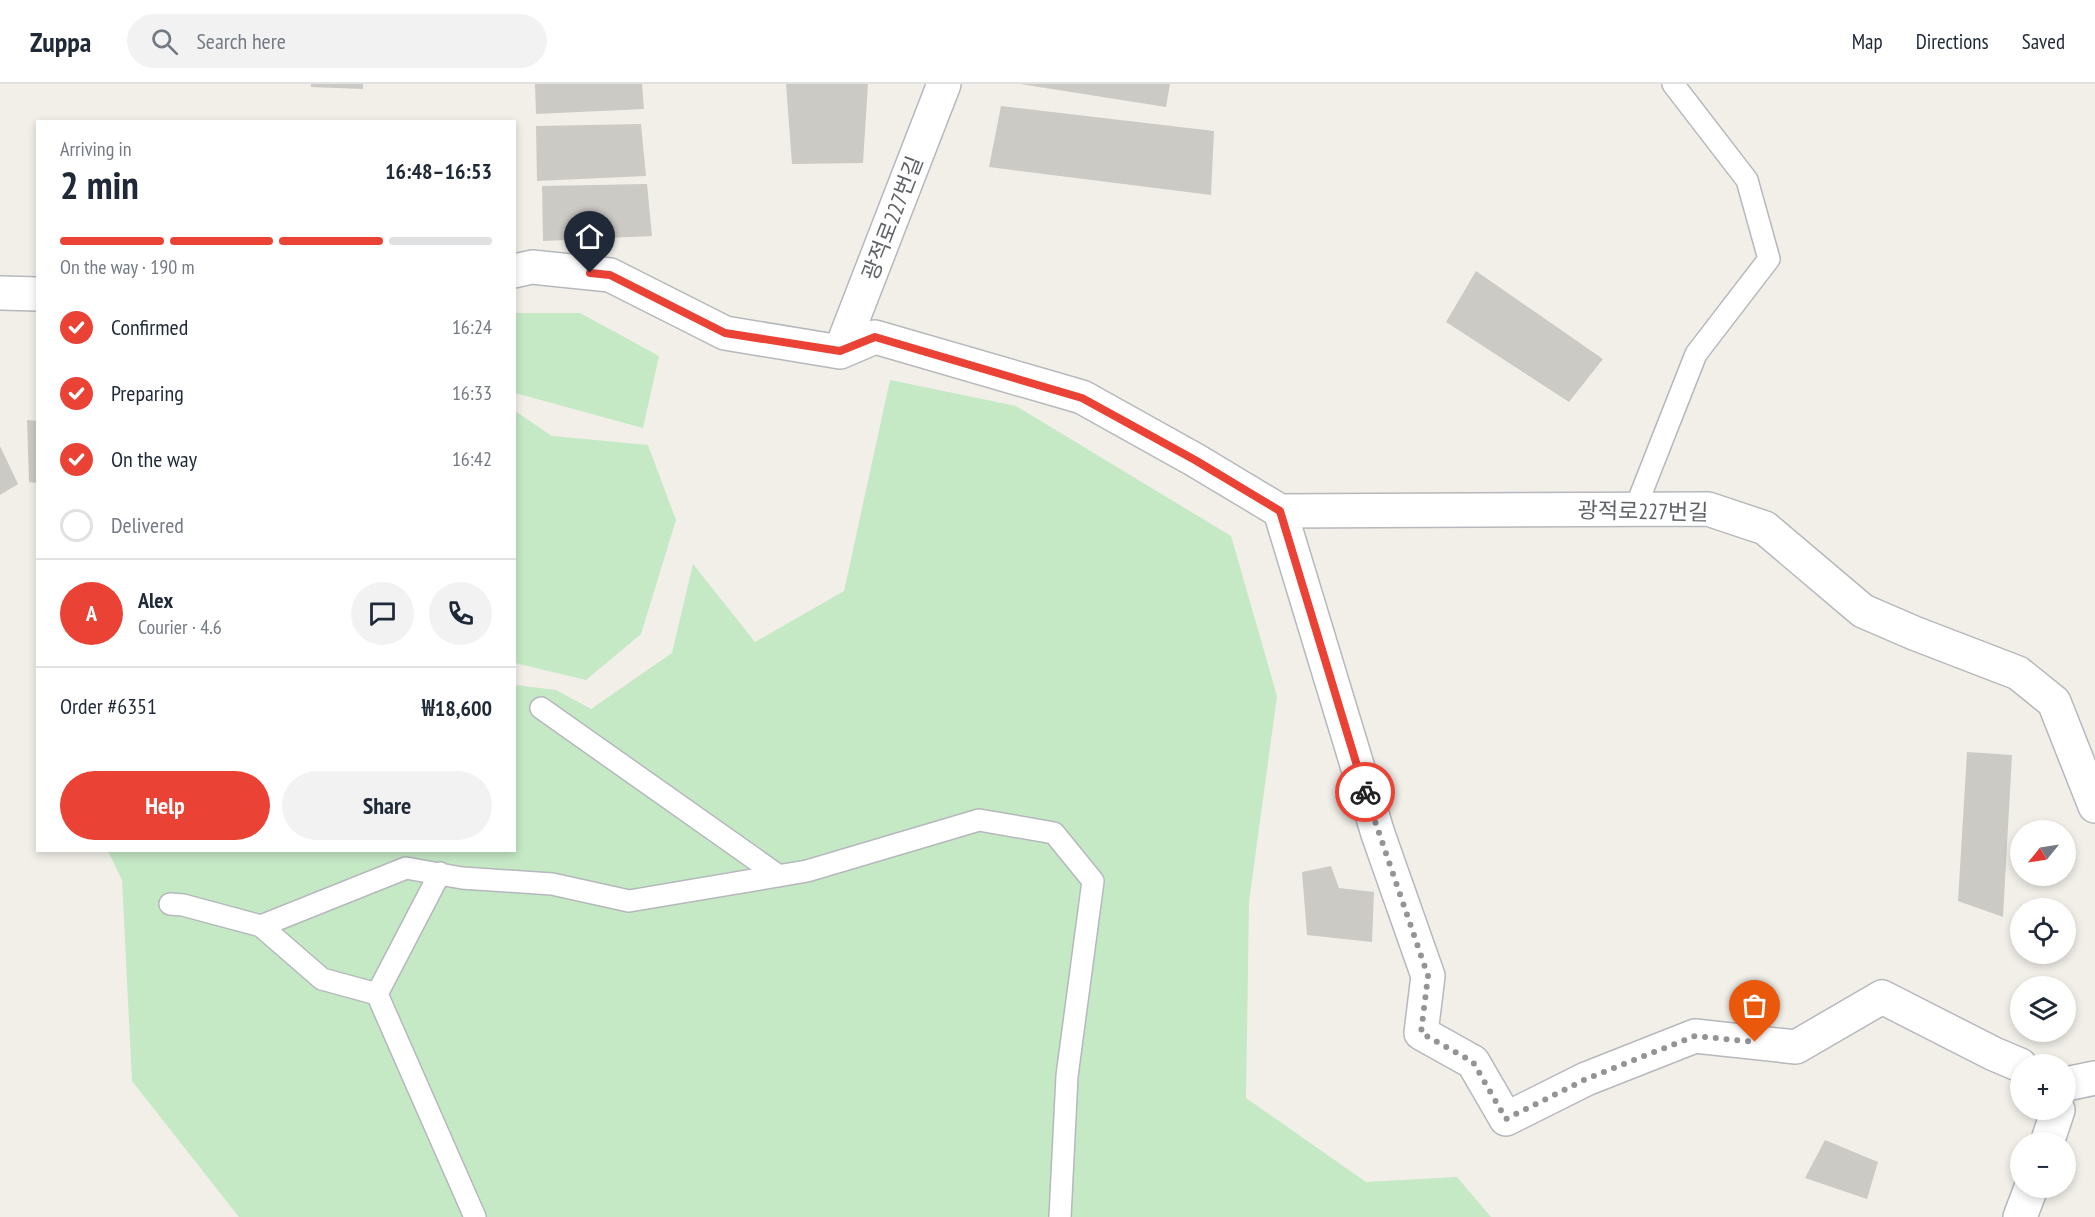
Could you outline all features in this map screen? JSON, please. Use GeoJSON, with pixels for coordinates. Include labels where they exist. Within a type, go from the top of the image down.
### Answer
{"type":"FeatureCollection","features":[{"type":"Feature","properties":{"kind":"street","name":"광적로227번길"},"geometry":{"type":"LineString","coordinates":[[840,351],[944,84]]}},
{"type":"Feature","properties":{"kind":"street"},"geometry":{"type":"LineString","coordinates":[[516,271],[532,267],[610,275],[725,333],[840,351],[875,337],[1082,398],[1195,460],[1280,511],[1378,834],[1428,976],[1421,1033],[1473,1062],[1506,1119],[1586,1079],[1695,1036],[1796,1047],[1882,997],[2010,1061]]}},
{"type":"Feature","properties":{"kind":"street"},"geometry":{"type":"LineString","coordinates":[[0,293],[36,294]]}},
{"type":"Feature","properties":{"kind":"street","name":"광적로227번길"},"geometry":{"type":"LineString","coordinates":[[1280,511],[1708,509],[1765,528],[1863,611],[2018,672],[2054,702],[2095,806]]}},
{"type":"Feature","properties":{"kind":"street"},"geometry":{"type":"LineString","coordinates":[[2020,1217],[2027,1198]]}},
{"type":"Feature","properties":{"kind":"lane"},"geometry":{"type":"LineString","coordinates":[[1635,509],[1696,354],[1769,259],[1746,180],[1673,84]]}},
{"type":"Feature","properties":{"kind":"lane"},"geometry":{"type":"LineString","coordinates":[[541,708],[779,876]]}},
{"type":"Feature","properties":{"kind":"lane"},"geometry":{"type":"LineString","coordinates":[[261,926],[406,867],[462,878],[552,884],[629,901],[807,872],[979,820],[1054,832],[1093,881],[1066,1076],[1060,1217]]}},
{"type":"Feature","properties":{"kind":"lane"},"geometry":{"type":"LineString","coordinates":[[377,994],[440,873]]}},
{"type":"Feature","properties":{"kind":"lane"},"geometry":{"type":"LineString","coordinates":[[170,904],[183,905],[261,926],[322,979],[377,994]]}},
{"type":"Feature","properties":{"kind":"lane"},"geometry":{"type":"LineString","coordinates":[[377,994],[475,1217]]}},
{"type":"Feature","properties":{"kind":"green space"},"geometry":{"type":"Polygon","coordinates":[[[516,313],[580,313],[659,356],[643,428],[516,393],[516,313]]]}},
{"type":"Feature","properties":{"kind":"green space"},"geometry":{"type":"Polygon","coordinates":[[[890,380],[1016,406],[1231,536],[1277,696],[1249,902],[1246,1098],[1366,1182],[1457,1177],[1491,1217],[239,1217],[132,1081],[122,880],[108,852],[516,852],[516,685],[556,690],[591,709],[672,653],[693,564],[755,642],[844,591],[890,380]]]}},
{"type":"Feature","properties":{"kind":"green space"},"geometry":{"type":"Polygon","coordinates":[[[516,412],[552,436],[648,445],[676,520],[641,634],[586,680],[516,663],[516,412]]]}},
{"type":"Feature","properties":{"kind":"building"},"geometry":{"type":"Polygon","coordinates":[[[311,84],[363,84],[363,89],[311,87],[311,84]]]}},
{"type":"Feature","properties":{"kind":"building"},"geometry":{"type":"Polygon","coordinates":[[[535,84],[642,84],[644,109],[536,114],[535,84]]]}},
{"type":"Feature","properties":{"kind":"building"},"geometry":{"type":"Polygon","coordinates":[[[786,84],[868,84],[863,163],[792,164],[786,84]]]}},
{"type":"Feature","properties":{"kind":"building"},"geometry":{"type":"Polygon","coordinates":[[[1020,84],[1170,84],[1166,107],[1020,84]]]}},
{"type":"Feature","properties":{"kind":"building"},"geometry":{"type":"Polygon","coordinates":[[[1001,106],[1214,131],[1211,195],[989,167],[1001,106]]]}},
{"type":"Feature","properties":{"kind":"building"},"geometry":{"type":"Polygon","coordinates":[[[641,124],[646,176],[537,181],[536,126],[641,124]]]}},
{"type":"Feature","properties":{"kind":"building"},"geometry":{"type":"Polygon","coordinates":[[[647,184],[652,236],[543,241],[542,186],[647,184]]]}},
{"type":"Feature","properties":{"kind":"building"},"geometry":{"type":"Polygon","coordinates":[[[1476,271],[1603,359],[1569,402],[1446,322],[1476,271]]]}},
{"type":"Feature","properties":{"kind":"building"},"geometry":{"type":"Polygon","coordinates":[[[27,420],[36,421],[36,483],[29,482],[27,420]]]}},
{"type":"Feature","properties":{"kind":"building"},"geometry":{"type":"Polygon","coordinates":[[[0,446],[18,484],[0,495],[0,446]]]}},
{"type":"Feature","properties":{"kind":"building"},"geometry":{"type":"Polygon","coordinates":[[[1967,752],[2012,755],[2003,917],[1958,901],[1967,752]]]}},
{"type":"Feature","properties":{"kind":"building"},"geometry":{"type":"Polygon","coordinates":[[[1331,866],[1339,888],[1374,892],[1372,942],[1307,935],[1302,872],[1331,866]]]}},
{"type":"Feature","properties":{"kind":"building"},"geometry":{"type":"Polygon","coordinates":[[[1825,1140],[1878,1162],[1867,1199],[1805,1178],[1825,1140]]]}},
{"type":"Feature","properties":{"kind":"way so far"},"geometry":{"type":"LineString","coordinates":[[1365,792],[1428,976],[1421,1033],[1473,1062],[1506,1119],[1586,1079],[1695,1036],[1755,1042]]}},
{"type":"Feature","properties":{"kind":"route"},"geometry":{"type":"LineString","coordinates":[[590,273],[610,275],[725,333],[840,351],[875,337],[1082,398],[1195,460],[1280,511],[1365,792]]}}]}
